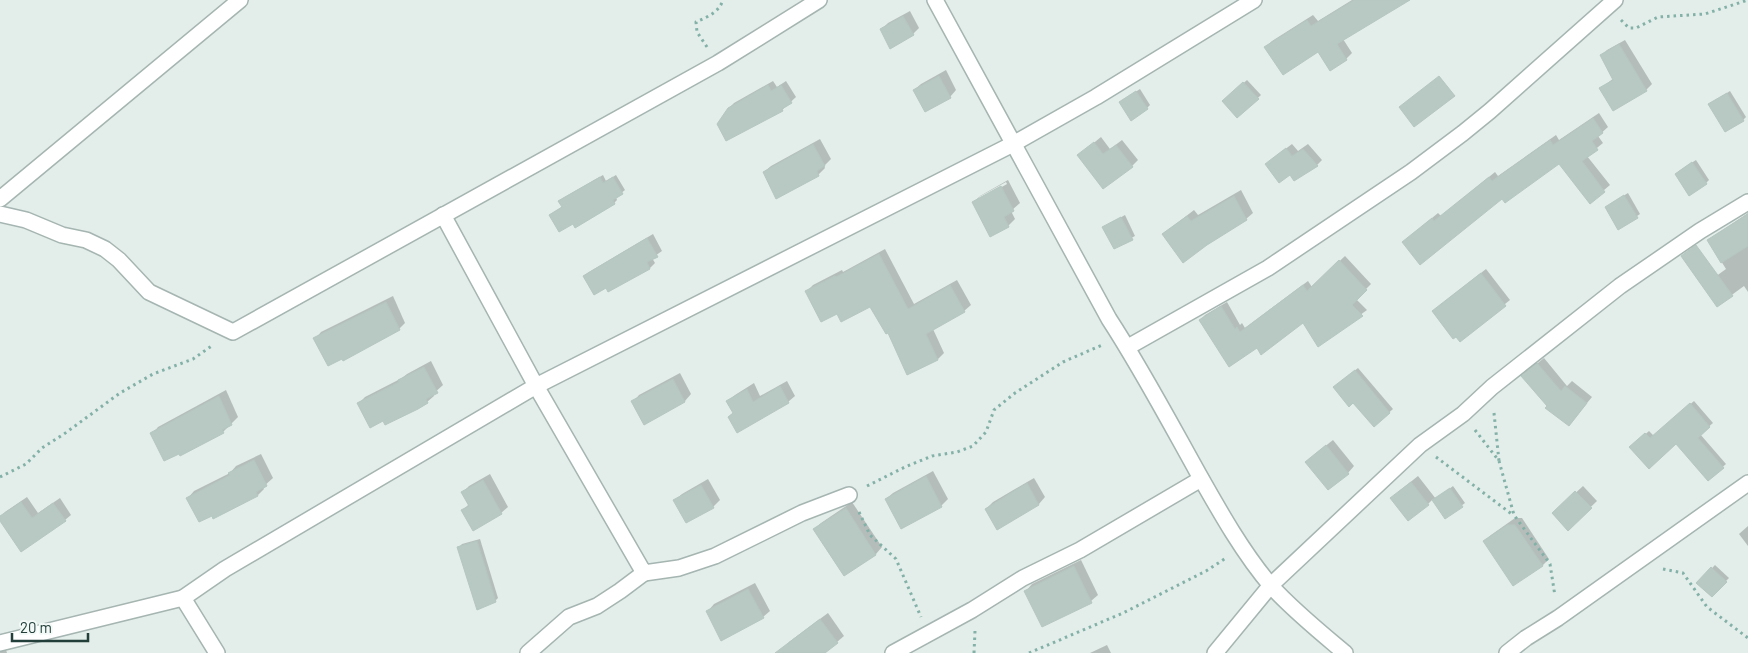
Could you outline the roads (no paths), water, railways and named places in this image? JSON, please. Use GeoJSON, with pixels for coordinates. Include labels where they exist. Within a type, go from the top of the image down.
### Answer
{"type":"FeatureCollection","features":[{"type":"Feature","properties":{"kind":"street"},"geometry":{"type":"LineString","coordinates":[[0,199],[240,0]]}},
{"type":"Feature","properties":{"kind":"street"},"geometry":{"type":"LineString","coordinates":[[0,214],[26,220],[62,235],[86,240],[105,249],[119,260],[149,292],[234,332],[718,63],[819,0]]}},
{"type":"Feature","properties":{"kind":"street"},"geometry":{"type":"LineString","coordinates":[[935,0],[1109,318],[1128,347],[1213,500],[1271,585],[1294,609],[1345,653]]}},
{"type":"Feature","properties":{"kind":"street"},"geometry":{"type":"LineString","coordinates":[[0,643],[184,598],[225,569],[536,386],[1013,144],[1096,97],[1254,0]]}},
{"type":"Feature","properties":{"kind":"street"},"geometry":{"type":"LineString","coordinates":[[1128,347],[1268,268],[1411,172],[1490,111],[1615,0]]}},
{"type":"Feature","properties":{"kind":"street"},"geometry":{"type":"LineString","coordinates":[[1215,653],[1271,585],[1420,445],[1463,414],[1492,387],[1620,286],[1700,231],[1748,202]]}},
{"type":"Feature","properties":{"kind":"street"},"geometry":{"type":"LineString","coordinates":[[443,216],[536,386],[644,573]]}},
{"type":"Feature","properties":{"kind":"street"},"geometry":{"type":"LineString","coordinates":[[893,653],[972,610],[1023,578],[1080,550],[1201,479]]}},
{"type":"Feature","properties":{"kind":"street"},"geometry":{"type":"LineString","coordinates":[[1507,653],[1748,483]]}},
{"type":"Feature","properties":{"kind":"street"},"geometry":{"type":"LineString","coordinates":[[528,653],[569,617],[597,606],[620,592],[644,573],[678,568],[715,556],[802,513],[842,498]]}},
{"type":"Feature","properties":{"kind":"street"},"geometry":{"type":"LineString","coordinates":[[184,598],[217,653]]}}]}
